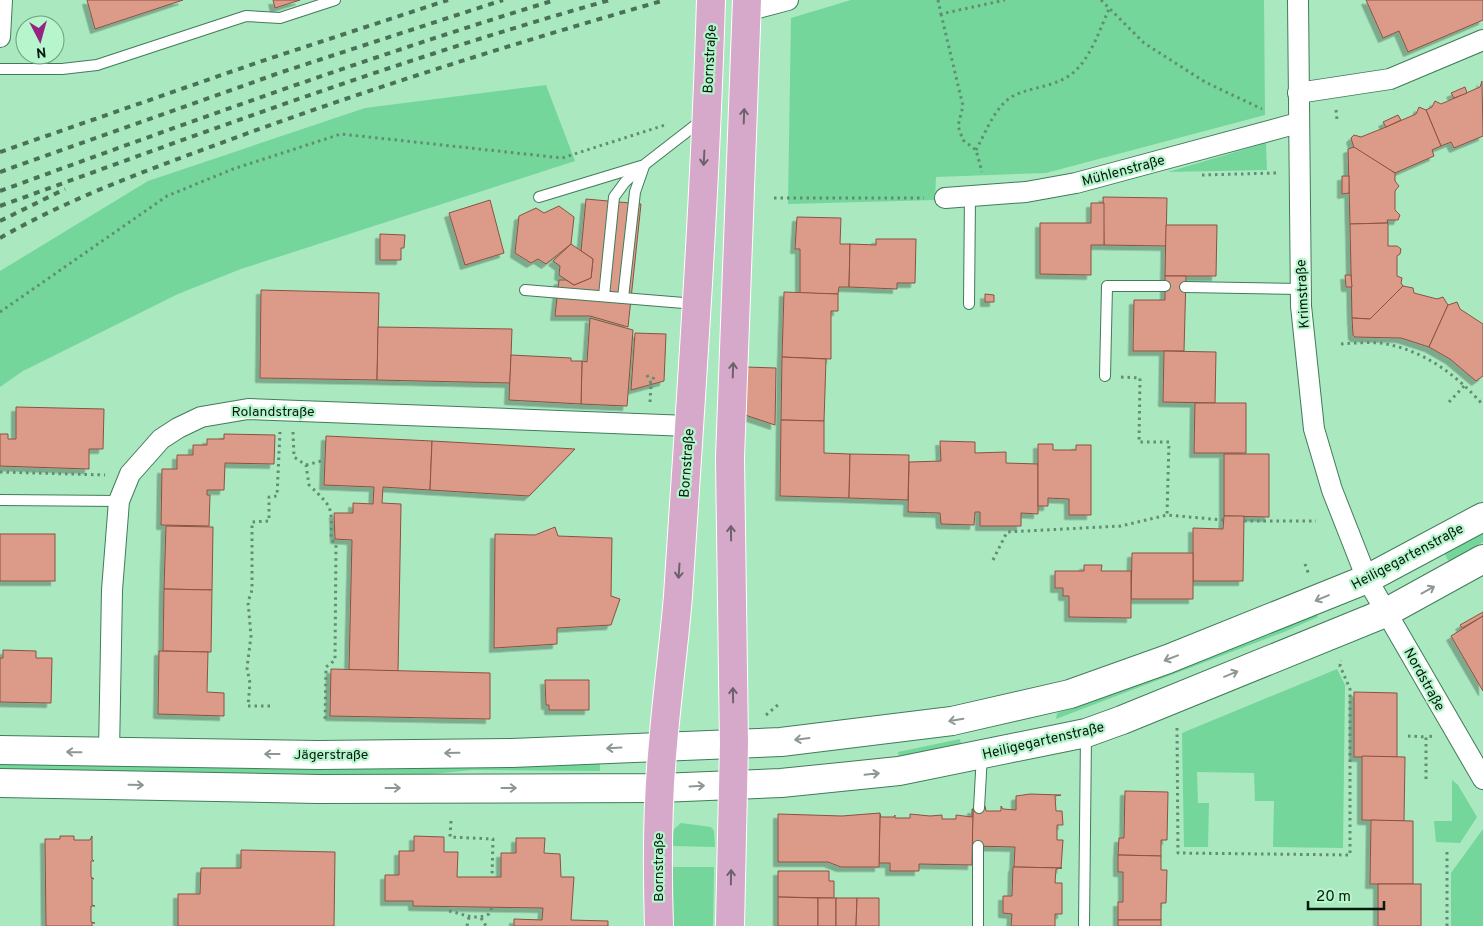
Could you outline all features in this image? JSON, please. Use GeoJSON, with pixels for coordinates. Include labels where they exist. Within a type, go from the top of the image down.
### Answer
{"type":"FeatureCollection","features":[{"type":"Feature","properties":{"kind":"main road","name":"Bornstraße"},"geometry":{"type":"LineString","coordinates":[[659,926],[657,856],[660,788],[676,624],[689,426],[711,0]]}},
{"type":"Feature","properties":{"kind":"main road"},"geometry":{"type":"LineString","coordinates":[[730,926],[734,744],[730,458],[747,6]]}},
{"type":"Feature","properties":{"kind":"main road","name":"Heiligegartenstraße"},"geometry":{"type":"LineString","coordinates":[[663,746],[781,742],[952,721],[1070,694],[1168,659],[1367,579],[1483,517]]}},
{"type":"Feature","properties":{"kind":"main road","name":"Heiligegartenstraße"},"geometry":{"type":"LineString","coordinates":[[660,788],[781,783],[899,771],[1086,733],[1385,613],[1483,559]]}},
{"type":"Feature","properties":{"kind":"main road","name":"Jägerstraße"},"geometry":{"type":"LineString","coordinates":[[0,750],[396,754],[512,753],[663,746]]}},
{"type":"Feature","properties":{"kind":"main road"},"geometry":{"type":"LineString","coordinates":[[0,783],[318,789],[660,788]]}},
{"type":"Feature","properties":{"kind":"street"},"geometry":{"type":"LineString","coordinates":[[0,37],[2,0]]}},
{"type":"Feature","properties":{"kind":"street"},"geometry":{"type":"LineString","coordinates":[[747,6],[788,0]]}},
{"type":"Feature","properties":{"kind":"street","name":"Krimstraße"},"geometry":{"type":"LineString","coordinates":[[1298,0],[1301,289],[1314,429],[1332,490],[1367,579]]}},
{"type":"Feature","properties":{"kind":"street"},"geometry":{"type":"LineString","coordinates":[[1298,93],[1390,79],[1483,40]]}},
{"type":"Feature","properties":{"kind":"street","name":"Mühlenstraße"},"geometry":{"type":"LineString","coordinates":[[945,198],[1026,192],[1076,183],[1298,123]]}},
{"type":"Feature","properties":{"kind":"street","name":"Rolandstraße"},"geometry":{"type":"LineString","coordinates":[[109,752],[112,590],[119,501],[130,474],[146,454],[178,428],[202,417],[223,412],[288,409],[689,426]]}},
{"type":"Feature","properties":{"kind":"street","name":"Nordstraße"},"geometry":{"type":"LineString","coordinates":[[1367,579],[1483,779]]}},
{"type":"Feature","properties":{"kind":"lane"},"geometry":{"type":"LineString","coordinates":[[0,69],[62,69],[97,65],[246,16],[280,18],[335,0]]}},
{"type":"Feature","properties":{"kind":"lane"},"geometry":{"type":"LineString","coordinates":[[604,296],[614,197],[625,182],[644,165],[706,117]]}},
{"type":"Feature","properties":{"kind":"lane"},"geometry":{"type":"LineString","coordinates":[[539,198],[644,165]]}},
{"type":"Feature","properties":{"kind":"lane"},"geometry":{"type":"LineString","coordinates":[[623,298],[635,192],[644,165]]}},
{"type":"Feature","properties":{"kind":"lane"},"geometry":{"type":"LineString","coordinates":[[969,304],[970,196]]}},
{"type":"Feature","properties":{"kind":"lane"},"geometry":{"type":"LineString","coordinates":[[1105,376],[1106,286],[1165,286]]}},
{"type":"Feature","properties":{"kind":"lane"},"geometry":{"type":"LineString","coordinates":[[1185,287],[1301,289]]}},
{"type":"Feature","properties":{"kind":"lane"},"geometry":{"type":"LineString","coordinates":[[525,290],[696,304]]}},
{"type":"Feature","properties":{"kind":"lane"},"geometry":{"type":"LineString","coordinates":[[0,500],[119,501]]}},
{"type":"Feature","properties":{"kind":"lane"},"geometry":{"type":"LineString","coordinates":[[1084,926],[1086,733]]}},
{"type":"Feature","properties":{"kind":"lane"},"geometry":{"type":"LineString","coordinates":[[979,808],[982,754]]}},
{"type":"Feature","properties":{"kind":"lane"},"geometry":{"type":"LineString","coordinates":[[978,846],[978,926]]}},
{"type":"Feature","properties":{"kind":"path"},"geometry":{"type":"LineString","coordinates":[[938,0],[963,106],[958,126],[963,140],[976,150],[983,175]]}},
{"type":"Feature","properties":{"kind":"path"},"geometry":{"type":"LineString","coordinates":[[941,14],[1005,0]]}},
{"type":"Feature","properties":{"kind":"path"},"geometry":{"type":"LineString","coordinates":[[1101,0],[1144,43],[1205,82],[1241,100],[1268,109]]}},
{"type":"Feature","properties":{"kind":"path"},"geometry":{"type":"LineString","coordinates":[[976,150],[999,108],[1013,96],[1042,88],[1074,72],[1091,49],[1109,9]]}},
{"type":"Feature","properties":{"kind":"path"},"geometry":{"type":"LineString","coordinates":[[0,312],[167,196],[233,170],[341,134],[562,158],[668,124]]}},
{"type":"Feature","properties":{"kind":"path"},"geometry":{"type":"LineString","coordinates":[[1192,175],[1276,173]]}},
{"type":"Feature","properties":{"kind":"path"},"geometry":{"type":"LineString","coordinates":[[774,198],[945,198]]}},
{"type":"Feature","properties":{"kind":"path"},"geometry":{"type":"LineString","coordinates":[[1341,344],[1378,343],[1407,350],[1440,366],[1465,385],[1483,405]]}},
{"type":"Feature","properties":{"kind":"path"},"geometry":{"type":"LineString","coordinates":[[647,375],[650,383],[649,410]]}},
{"type":"Feature","properties":{"kind":"path"},"geometry":{"type":"LineString","coordinates":[[650,383],[655,375]]}},
{"type":"Feature","properties":{"kind":"path"},"geometry":{"type":"LineString","coordinates":[[1105,376],[1140,378],[1139,442],[1169,442],[1167,516]]}},
{"type":"Feature","properties":{"kind":"path"},"geometry":{"type":"LineString","coordinates":[[1449,402],[1465,385]]}},
{"type":"Feature","properties":{"kind":"path"},"geometry":{"type":"LineString","coordinates":[[288,409],[294,457],[306,464],[325,460]]}},
{"type":"Feature","properties":{"kind":"path"},"geometry":{"type":"LineString","coordinates":[[270,706],[248,706],[250,683],[247,668],[251,636],[248,602],[252,590],[252,522],[269,521],[269,497],[277,496],[288,409]]}},
{"type":"Feature","properties":{"kind":"path"},"geometry":{"type":"LineString","coordinates":[[306,464],[309,485],[329,504],[332,510],[332,539],[336,544],[335,660],[326,667],[325,721]]}},
{"type":"Feature","properties":{"kind":"path"},"geometry":{"type":"LineString","coordinates":[[0,472],[108,475]]}},
{"type":"Feature","properties":{"kind":"path"},"geometry":{"type":"LineString","coordinates":[[992,560],[1007,532],[1121,526],[1167,516],[1223,520]]}},
{"type":"Feature","properties":{"kind":"path"},"geometry":{"type":"LineString","coordinates":[[1244,521],[1316,521]]}},
{"type":"Feature","properties":{"kind":"path"},"geometry":{"type":"LineString","coordinates":[[1177,728],[1178,853],[1350,855],[1350,689],[1340,666]]}},
{"type":"Feature","properties":{"kind":"path"},"geometry":{"type":"LineString","coordinates":[[1408,736],[1438,736]]}},
{"type":"Feature","properties":{"kind":"path"},"geometry":{"type":"LineString","coordinates":[[1426,737],[1426,780]]}},
{"type":"Feature","properties":{"kind":"path"},"geometry":{"type":"LineString","coordinates":[[451,821],[450,837],[493,839],[492,877]]}},
{"type":"Feature","properties":{"kind":"path"},"geometry":{"type":"LineString","coordinates":[[1447,848],[1447,926]]}},
{"type":"Feature","properties":{"kind":"path"},"geometry":{"type":"LineString","coordinates":[[449,911],[469,917],[481,918],[489,914],[492,907]]}},
{"type":"Feature","properties":{"kind":"path"},"geometry":{"type":"LineString","coordinates":[[467,926],[469,917]]}},
{"type":"Feature","properties":{"kind":"path"},"geometry":{"type":"LineString","coordinates":[[481,918],[486,926]]}},
{"type":"Feature","properties":{"kind":"green space"},"geometry":{"type":"Polygon","coordinates":[[[851,0],[1264,0],[1265,115],[1046,173],[936,177],[935,200],[788,204],[791,18],[851,0]]]}},
{"type":"Feature","properties":{"kind":"green space"},"geometry":{"type":"Polygon","coordinates":[[[546,85],[575,161],[241,269],[178,294],[23,371],[0,387],[0,271],[148,181],[365,108],[546,85]]]}},
{"type":"Feature","properties":{"kind":"green space"},"geometry":{"type":"Polygon","coordinates":[[[1266,143],[1267,170],[1168,172],[1266,143]]]}},
{"type":"Feature","properties":{"kind":"green space"},"geometry":{"type":"Polygon","coordinates":[[[1483,527],[1483,542],[1449,562],[1442,549],[1483,527]]]}},
{"type":"Feature","properties":{"kind":"green space"},"geometry":{"type":"Polygon","coordinates":[[[1315,610],[1318,617],[1284,632],[1056,719],[1057,713],[1191,663],[1315,610]]]}},
{"type":"Feature","properties":{"kind":"green space"},"geometry":{"type":"Polygon","coordinates":[[[1337,669],[1345,685],[1343,848],[1273,847],[1274,801],[1255,801],[1254,773],[1197,772],[1198,803],[1209,803],[1208,847],[1184,847],[1182,733],[1337,669]]]}},
{"type":"Feature","properties":{"kind":"green space"},"geometry":{"type":"Polygon","coordinates":[[[960,739],[962,748],[899,758],[898,752],[960,739]]]}},
{"type":"Feature","properties":{"kind":"green space"},"geometry":{"type":"Polygon","coordinates":[[[0,763],[600,763],[600,771],[473,770],[378,779],[0,772],[0,763]]]}},
{"type":"Feature","properties":{"kind":"green space"},"geometry":{"type":"Polygon","coordinates":[[[1452,780],[1458,785],[1477,817],[1460,843],[1436,842],[1434,821],[1452,821],[1452,780]]]}},
{"type":"Feature","properties":{"kind":"green space"},"geometry":{"type":"Polygon","coordinates":[[[681,823],[711,827],[714,831],[715,847],[671,846],[674,829],[681,823]]]}},
{"type":"Feature","properties":{"kind":"green space"},"geometry":{"type":"Polygon","coordinates":[[[1483,829],[1483,926],[1451,926],[1451,873],[1483,829]]]}},
{"type":"Feature","properties":{"kind":"green space"},"geometry":{"type":"Polygon","coordinates":[[[669,867],[714,867],[713,926],[671,926],[669,867]]]}},
{"type":"Feature","properties":{"kind":"building"},"geometry":{"type":"Polygon","coordinates":[[[87,0],[183,0],[95,29],[87,0]]]}},
{"type":"Feature","properties":{"kind":"building"},"geometry":{"type":"Polygon","coordinates":[[[273,0],[300,0],[275,8],[273,0]]]}},
{"type":"Feature","properties":{"kind":"building"},"geometry":{"type":"Polygon","coordinates":[[[1366,0],[1483,0],[1483,20],[1408,52],[1399,31],[1383,38],[1366,0]]]}},
{"type":"Feature","properties":{"kind":"building"},"geometry":{"type":"Polygon","coordinates":[[[1482,81],[1483,136],[1454,148],[1451,142],[1441,146],[1426,110],[1432,107],[1435,101],[1441,104],[1480,87],[1482,81]]]}},
{"type":"Feature","properties":{"kind":"building"},"geometry":{"type":"Polygon","coordinates":[[[1465,87],[1467,93],[1454,98],[1451,93],[1465,87]]]}},
{"type":"Feature","properties":{"kind":"building"},"geometry":{"type":"Polygon","coordinates":[[[1419,107],[1426,110],[1441,146],[1432,150],[1434,156],[1395,173],[1354,148],[1351,138],[1354,135],[1361,137],[1386,127],[1416,114],[1419,107]]]}},
{"type":"Feature","properties":{"kind":"building"},"geometry":{"type":"Polygon","coordinates":[[[1398,115],[1401,120],[1386,127],[1383,122],[1398,115]]]}},
{"type":"Feature","properties":{"kind":"building"},"geometry":{"type":"Polygon","coordinates":[[[1354,147],[1395,173],[1395,181],[1399,186],[1395,191],[1395,210],[1400,215],[1398,220],[1387,220],[1388,223],[1350,224],[1348,149],[1354,147]]]}},
{"type":"Feature","properties":{"kind":"building"},"geometry":{"type":"Polygon","coordinates":[[[1342,176],[1349,176],[1349,193],[1342,194],[1342,176]]]}},
{"type":"Feature","properties":{"kind":"building"},"geometry":{"type":"Polygon","coordinates":[[[1103,197],[1167,198],[1166,246],[1104,245],[1103,197]]]}},
{"type":"Feature","properties":{"kind":"building"},"geometry":{"type":"Polygon","coordinates":[[[586,199],[641,204],[628,327],[590,316],[555,316],[559,280],[566,280],[574,285],[591,278],[593,259],[581,251],[586,199]]]}},
{"type":"Feature","properties":{"kind":"building"},"geometry":{"type":"Polygon","coordinates":[[[490,200],[504,253],[465,265],[449,213],[490,200]]]}},
{"type":"Feature","properties":{"kind":"building"},"geometry":{"type":"Polygon","coordinates":[[[1091,203],[1104,203],[1104,245],[1091,245],[1091,275],[1040,274],[1040,223],[1091,223],[1091,203]]]}},
{"type":"Feature","properties":{"kind":"building"},"geometry":{"type":"Polygon","coordinates":[[[559,206],[574,217],[571,244],[546,264],[538,259],[531,263],[515,253],[519,216],[536,208],[544,213],[559,206]]]}},
{"type":"Feature","properties":{"kind":"building"},"geometry":{"type":"Polygon","coordinates":[[[797,217],[841,218],[840,244],[850,244],[849,287],[839,287],[838,294],[800,293],[800,249],[795,249],[797,217]]]}},
{"type":"Feature","properties":{"kind":"building"},"geometry":{"type":"Polygon","coordinates":[[[1388,223],[1388,246],[1397,246],[1401,249],[1400,254],[1397,256],[1397,276],[1402,278],[1401,283],[1403,286],[1370,319],[1352,318],[1350,224],[1388,223]]]}},
{"type":"Feature","properties":{"kind":"building"},"geometry":{"type":"Polygon","coordinates":[[[1166,225],[1217,225],[1216,276],[1165,276],[1166,225]]]}},
{"type":"Feature","properties":{"kind":"building"},"geometry":{"type":"Polygon","coordinates":[[[380,234],[405,235],[404,248],[401,248],[401,260],[380,260],[380,234]]]}},
{"type":"Feature","properties":{"kind":"building"},"geometry":{"type":"Polygon","coordinates":[[[876,239],[916,239],[915,283],[897,283],[897,289],[849,287],[850,244],[876,245],[876,239]]]}},
{"type":"Feature","properties":{"kind":"building"},"geometry":{"type":"Polygon","coordinates":[[[571,244],[593,259],[591,278],[574,285],[559,275],[560,266],[553,261],[571,244]]]}},
{"type":"Feature","properties":{"kind":"building"},"geometry":{"type":"Polygon","coordinates":[[[1345,275],[1351,275],[1352,287],[1346,287],[1345,275]]]}},
{"type":"Feature","properties":{"kind":"building"},"geometry":{"type":"Polygon","coordinates":[[[1165,276],[1186,276],[1184,351],[1133,351],[1134,300],[1165,300],[1165,276]]]}},
{"type":"Feature","properties":{"kind":"building"},"geometry":{"type":"Polygon","coordinates":[[[1403,286],[1413,288],[1414,293],[1437,299],[1443,297],[1448,305],[1429,347],[1401,338],[1355,337],[1353,335],[1352,318],[1370,319],[1403,286]]]}},
{"type":"Feature","properties":{"kind":"building"},"geometry":{"type":"Polygon","coordinates":[[[261,290],[379,293],[377,380],[260,378],[261,290]]]}},
{"type":"Feature","properties":{"kind":"building"},"geometry":{"type":"Polygon","coordinates":[[[784,292],[838,294],[838,311],[831,311],[831,359],[782,357],[784,292]]]}},
{"type":"Feature","properties":{"kind":"building"},"geometry":{"type":"Polygon","coordinates":[[[985,294],[994,295],[994,302],[985,302],[985,294]]]}},
{"type":"Feature","properties":{"kind":"building"},"geometry":{"type":"Polygon","coordinates":[[[1457,302],[1460,309],[1483,324],[1483,376],[1476,381],[1450,359],[1429,347],[1448,305],[1457,302]]]}},
{"type":"Feature","properties":{"kind":"building"},"geometry":{"type":"Polygon","coordinates":[[[590,318],[633,330],[627,406],[581,404],[582,361],[587,362],[590,318]]]}},
{"type":"Feature","properties":{"kind":"building"},"geometry":{"type":"Polygon","coordinates":[[[378,327],[512,329],[510,383],[377,380],[378,327]]]}},
{"type":"Feature","properties":{"kind":"building"},"geometry":{"type":"Polygon","coordinates":[[[635,333],[666,334],[664,381],[631,390],[635,333]]]}},
{"type":"Feature","properties":{"kind":"building"},"geometry":{"type":"Polygon","coordinates":[[[1164,351],[1216,352],[1215,403],[1163,402],[1164,351]]]}},
{"type":"Feature","properties":{"kind":"building"},"geometry":{"type":"Polygon","coordinates":[[[511,355],[571,358],[571,361],[582,361],[581,404],[509,400],[511,355]]]}},
{"type":"Feature","properties":{"kind":"building"},"geometry":{"type":"Polygon","coordinates":[[[782,357],[826,359],[824,421],[781,420],[782,357]]]}},
{"type":"Feature","properties":{"kind":"building"},"geometry":{"type":"Polygon","coordinates":[[[746,367],[776,368],[775,425],[745,415],[746,367]]]}},
{"type":"Feature","properties":{"kind":"building"},"geometry":{"type":"Polygon","coordinates":[[[1195,403],[1246,403],[1246,453],[1194,453],[1195,403]]]}},
{"type":"Feature","properties":{"kind":"building"},"geometry":{"type":"Polygon","coordinates":[[[16,407],[104,409],[103,449],[89,449],[89,469],[0,466],[0,434],[8,434],[8,439],[16,439],[16,407]]]}},
{"type":"Feature","properties":{"kind":"building"},"geometry":{"type":"Polygon","coordinates":[[[781,420],[824,421],[824,453],[850,454],[849,498],[780,496],[781,420]]]}},
{"type":"Feature","properties":{"kind":"building"},"geometry":{"type":"Polygon","coordinates":[[[224,434],[275,435],[274,464],[225,463],[224,490],[207,490],[207,495],[210,495],[209,526],[161,525],[162,469],[177,469],[177,455],[193,455],[193,445],[207,445],[207,439],[224,439],[224,434]]]}},
{"type":"Feature","properties":{"kind":"building"},"geometry":{"type":"Polygon","coordinates":[[[326,436],[432,441],[430,490],[383,487],[382,503],[401,504],[398,671],[349,670],[352,540],[335,539],[334,513],[353,513],[353,503],[373,504],[374,487],[324,485],[326,436]]]}},
{"type":"Feature","properties":{"kind":"building"},"geometry":{"type":"Polygon","coordinates":[[[432,441],[575,449],[529,496],[430,490],[432,441]]]}},
{"type":"Feature","properties":{"kind":"building"},"geometry":{"type":"Polygon","coordinates":[[[940,441],[975,442],[975,453],[1006,452],[1006,463],[1038,464],[1038,514],[1021,513],[1021,526],[980,526],[980,512],[975,512],[974,525],[941,524],[940,513],[908,512],[909,462],[941,461],[940,441]]]}},
{"type":"Feature","properties":{"kind":"building"},"geometry":{"type":"Polygon","coordinates":[[[1038,444],[1053,444],[1053,450],[1076,450],[1076,445],[1091,445],[1091,515],[1069,515],[1069,499],[1048,498],[1048,506],[1038,506],[1038,444]]]}},
{"type":"Feature","properties":{"kind":"building"},"geometry":{"type":"Polygon","coordinates":[[[850,454],[909,455],[908,500],[849,498],[850,454]]]}},
{"type":"Feature","properties":{"kind":"building"},"geometry":{"type":"Polygon","coordinates":[[[1224,454],[1269,454],[1269,517],[1224,516],[1224,454]]]}},
{"type":"Feature","properties":{"kind":"building"},"geometry":{"type":"Polygon","coordinates":[[[1224,516],[1244,516],[1243,581],[1193,581],[1193,528],[1223,529],[1224,516]]]}},
{"type":"Feature","properties":{"kind":"building"},"geometry":{"type":"Polygon","coordinates":[[[166,526],[213,527],[212,590],[164,589],[166,526]]]}},
{"type":"Feature","properties":{"kind":"building"},"geometry":{"type":"Polygon","coordinates":[[[555,527],[558,536],[612,538],[611,596],[620,599],[611,625],[557,628],[557,644],[494,648],[495,534],[535,535],[555,527]]]}},
{"type":"Feature","properties":{"kind":"building"},"geometry":{"type":"Polygon","coordinates":[[[0,534],[55,534],[55,581],[0,581],[0,534]]]}},
{"type":"Feature","properties":{"kind":"building"},"geometry":{"type":"Polygon","coordinates":[[[1132,553],[1193,553],[1193,599],[1131,599],[1132,553]]]}},
{"type":"Feature","properties":{"kind":"building"},"geometry":{"type":"Polygon","coordinates":[[[1084,565],[1102,565],[1101,571],[1131,571],[1131,618],[1069,617],[1069,596],[1063,596],[1063,588],[1055,588],[1055,571],[1084,571],[1084,565]]]}},
{"type":"Feature","properties":{"kind":"building"},"geometry":{"type":"Polygon","coordinates":[[[164,589],[212,590],[211,652],[163,651],[164,589]]]}},
{"type":"Feature","properties":{"kind":"building"},"geometry":{"type":"Polygon","coordinates":[[[1483,612],[1483,616],[1462,628],[1460,625],[1483,612]]]}},
{"type":"Feature","properties":{"kind":"building"},"geometry":{"type":"Polygon","coordinates":[[[1483,616],[1483,691],[1451,636],[1483,616]]]}},
{"type":"Feature","properties":{"kind":"building"},"geometry":{"type":"Polygon","coordinates":[[[3,650],[36,651],[36,658],[52,658],[51,703],[0,702],[0,658],[3,658],[3,650]]]}},
{"type":"Feature","properties":{"kind":"building"},"geometry":{"type":"Polygon","coordinates":[[[159,651],[208,652],[207,692],[224,693],[224,716],[158,714],[159,651]]]}},
{"type":"Feature","properties":{"kind":"building"},"geometry":{"type":"Polygon","coordinates":[[[331,669],[490,673],[490,719],[330,716],[331,669]]]}},
{"type":"Feature","properties":{"kind":"building"},"geometry":{"type":"Polygon","coordinates":[[[545,680],[589,680],[589,710],[549,710],[549,705],[546,705],[545,680]]]}},
{"type":"Feature","properties":{"kind":"building"},"geometry":{"type":"Polygon","coordinates":[[[1354,692],[1397,693],[1397,757],[1354,757],[1354,692]]]}},
{"type":"Feature","properties":{"kind":"building"},"geometry":{"type":"Polygon","coordinates":[[[1362,756],[1405,757],[1404,821],[1362,820],[1362,756]]]}},
{"type":"Feature","properties":{"kind":"building"},"geometry":{"type":"Polygon","coordinates":[[[1125,791],[1168,792],[1167,840],[1161,840],[1161,856],[1118,855],[1119,838],[1124,838],[1125,791]]]}},
{"type":"Feature","properties":{"kind":"building"},"geometry":{"type":"Polygon","coordinates":[[[1030,794],[1061,795],[1055,796],[1056,811],[1062,811],[1063,825],[1057,825],[1057,840],[1063,840],[1061,868],[1014,867],[1015,847],[972,846],[973,809],[984,809],[985,806],[986,811],[1001,811],[1001,806],[1003,809],[1016,810],[1016,796],[1030,794]]]}},
{"type":"Feature","properties":{"kind":"building"},"geometry":{"type":"Polygon","coordinates":[[[973,809],[972,865],[919,864],[919,871],[890,871],[890,863],[879,863],[880,814],[881,817],[894,817],[895,815],[895,818],[910,818],[910,814],[942,815],[942,819],[956,819],[956,815],[972,817],[973,809]]]}},
{"type":"Feature","properties":{"kind":"building"},"geometry":{"type":"Polygon","coordinates":[[[880,813],[879,867],[841,867],[828,862],[778,862],[778,814],[842,816],[880,813]]]}},
{"type":"Feature","properties":{"kind":"building"},"geometry":{"type":"Polygon","coordinates":[[[1371,820],[1413,821],[1413,884],[1370,884],[1371,820]]]}},
{"type":"Feature","properties":{"kind":"building"},"geometry":{"type":"Polygon","coordinates":[[[60,836],[74,836],[74,840],[90,840],[92,836],[92,859],[94,861],[91,861],[91,877],[94,879],[92,878],[92,905],[95,906],[91,906],[91,922],[95,923],[92,923],[92,926],[46,926],[45,839],[60,839],[60,836]]]}},
{"type":"Feature","properties":{"kind":"building"},"geometry":{"type":"Polygon","coordinates":[[[414,836],[444,837],[444,852],[458,852],[457,877],[501,877],[501,853],[516,853],[516,838],[545,838],[544,853],[560,854],[561,877],[574,877],[571,920],[608,921],[608,926],[514,926],[514,919],[542,920],[543,908],[413,906],[413,901],[385,901],[385,875],[399,875],[399,851],[414,851],[414,836]]]}},
{"type":"Feature","properties":{"kind":"building"},"geometry":{"type":"Polygon","coordinates":[[[241,850],[335,852],[334,926],[178,926],[178,894],[200,894],[201,868],[241,868],[241,850]]]}},
{"type":"Feature","properties":{"kind":"building"},"geometry":{"type":"Polygon","coordinates":[[[1118,855],[1161,856],[1161,870],[1167,870],[1166,903],[1161,903],[1161,920],[1118,920],[1118,902],[1123,902],[1123,872],[1118,872],[1118,855]]]}},
{"type":"Feature","properties":{"kind":"building"},"geometry":{"type":"Polygon","coordinates":[[[1013,867],[1062,868],[1056,869],[1055,883],[1062,883],[1062,914],[1055,914],[1055,926],[1011,926],[1012,914],[1003,913],[1003,896],[1012,896],[1013,867]]]}},
{"type":"Feature","properties":{"kind":"building"},"geometry":{"type":"Polygon","coordinates":[[[778,871],[829,871],[829,881],[834,881],[834,898],[778,897],[778,871]]]}},
{"type":"Feature","properties":{"kind":"building"},"geometry":{"type":"Polygon","coordinates":[[[1378,884],[1421,884],[1421,926],[1378,926],[1378,884]]]}},
{"type":"Feature","properties":{"kind":"building"},"geometry":{"type":"Polygon","coordinates":[[[778,897],[818,898],[818,926],[778,926],[778,897]]]}},
{"type":"Feature","properties":{"kind":"building"},"geometry":{"type":"Polygon","coordinates":[[[818,898],[836,898],[836,926],[818,926],[818,898]]]}},
{"type":"Feature","properties":{"kind":"building"},"geometry":{"type":"Polygon","coordinates":[[[836,898],[857,898],[856,926],[836,926],[836,898]]]}},
{"type":"Feature","properties":{"kind":"building"},"geometry":{"type":"Polygon","coordinates":[[[857,898],[879,898],[879,926],[856,926],[857,898]]]}},
{"type":"Feature","properties":{"kind":"building"},"geometry":{"type":"Polygon","coordinates":[[[1118,920],[1161,920],[1161,926],[1118,926],[1118,920]]]}},
{"type":"Feature","properties":{"kind":"railway"},"geometry":{"type":"LineString","coordinates":[[0,152],[259,62],[448,0]]}},
{"type":"Feature","properties":{"kind":"railway"},"geometry":{"type":"LineString","coordinates":[[0,172],[282,72],[503,0]]}},
{"type":"Feature","properties":{"kind":"railway"},"geometry":{"type":"LineString","coordinates":[[0,191],[346,68],[555,0]]}},
{"type":"Feature","properties":{"kind":"railway"},"geometry":{"type":"LineString","coordinates":[[0,206],[379,71],[610,0]]}},
{"type":"Feature","properties":{"kind":"railway"},"geometry":{"type":"LineString","coordinates":[[0,238],[88,195],[148,170],[240,136],[451,64],[665,0]]}},
{"type":"Feature","properties":{"kind":"railway"},"geometry":{"type":"LineString","coordinates":[[0,221],[65,189]]}}]}
